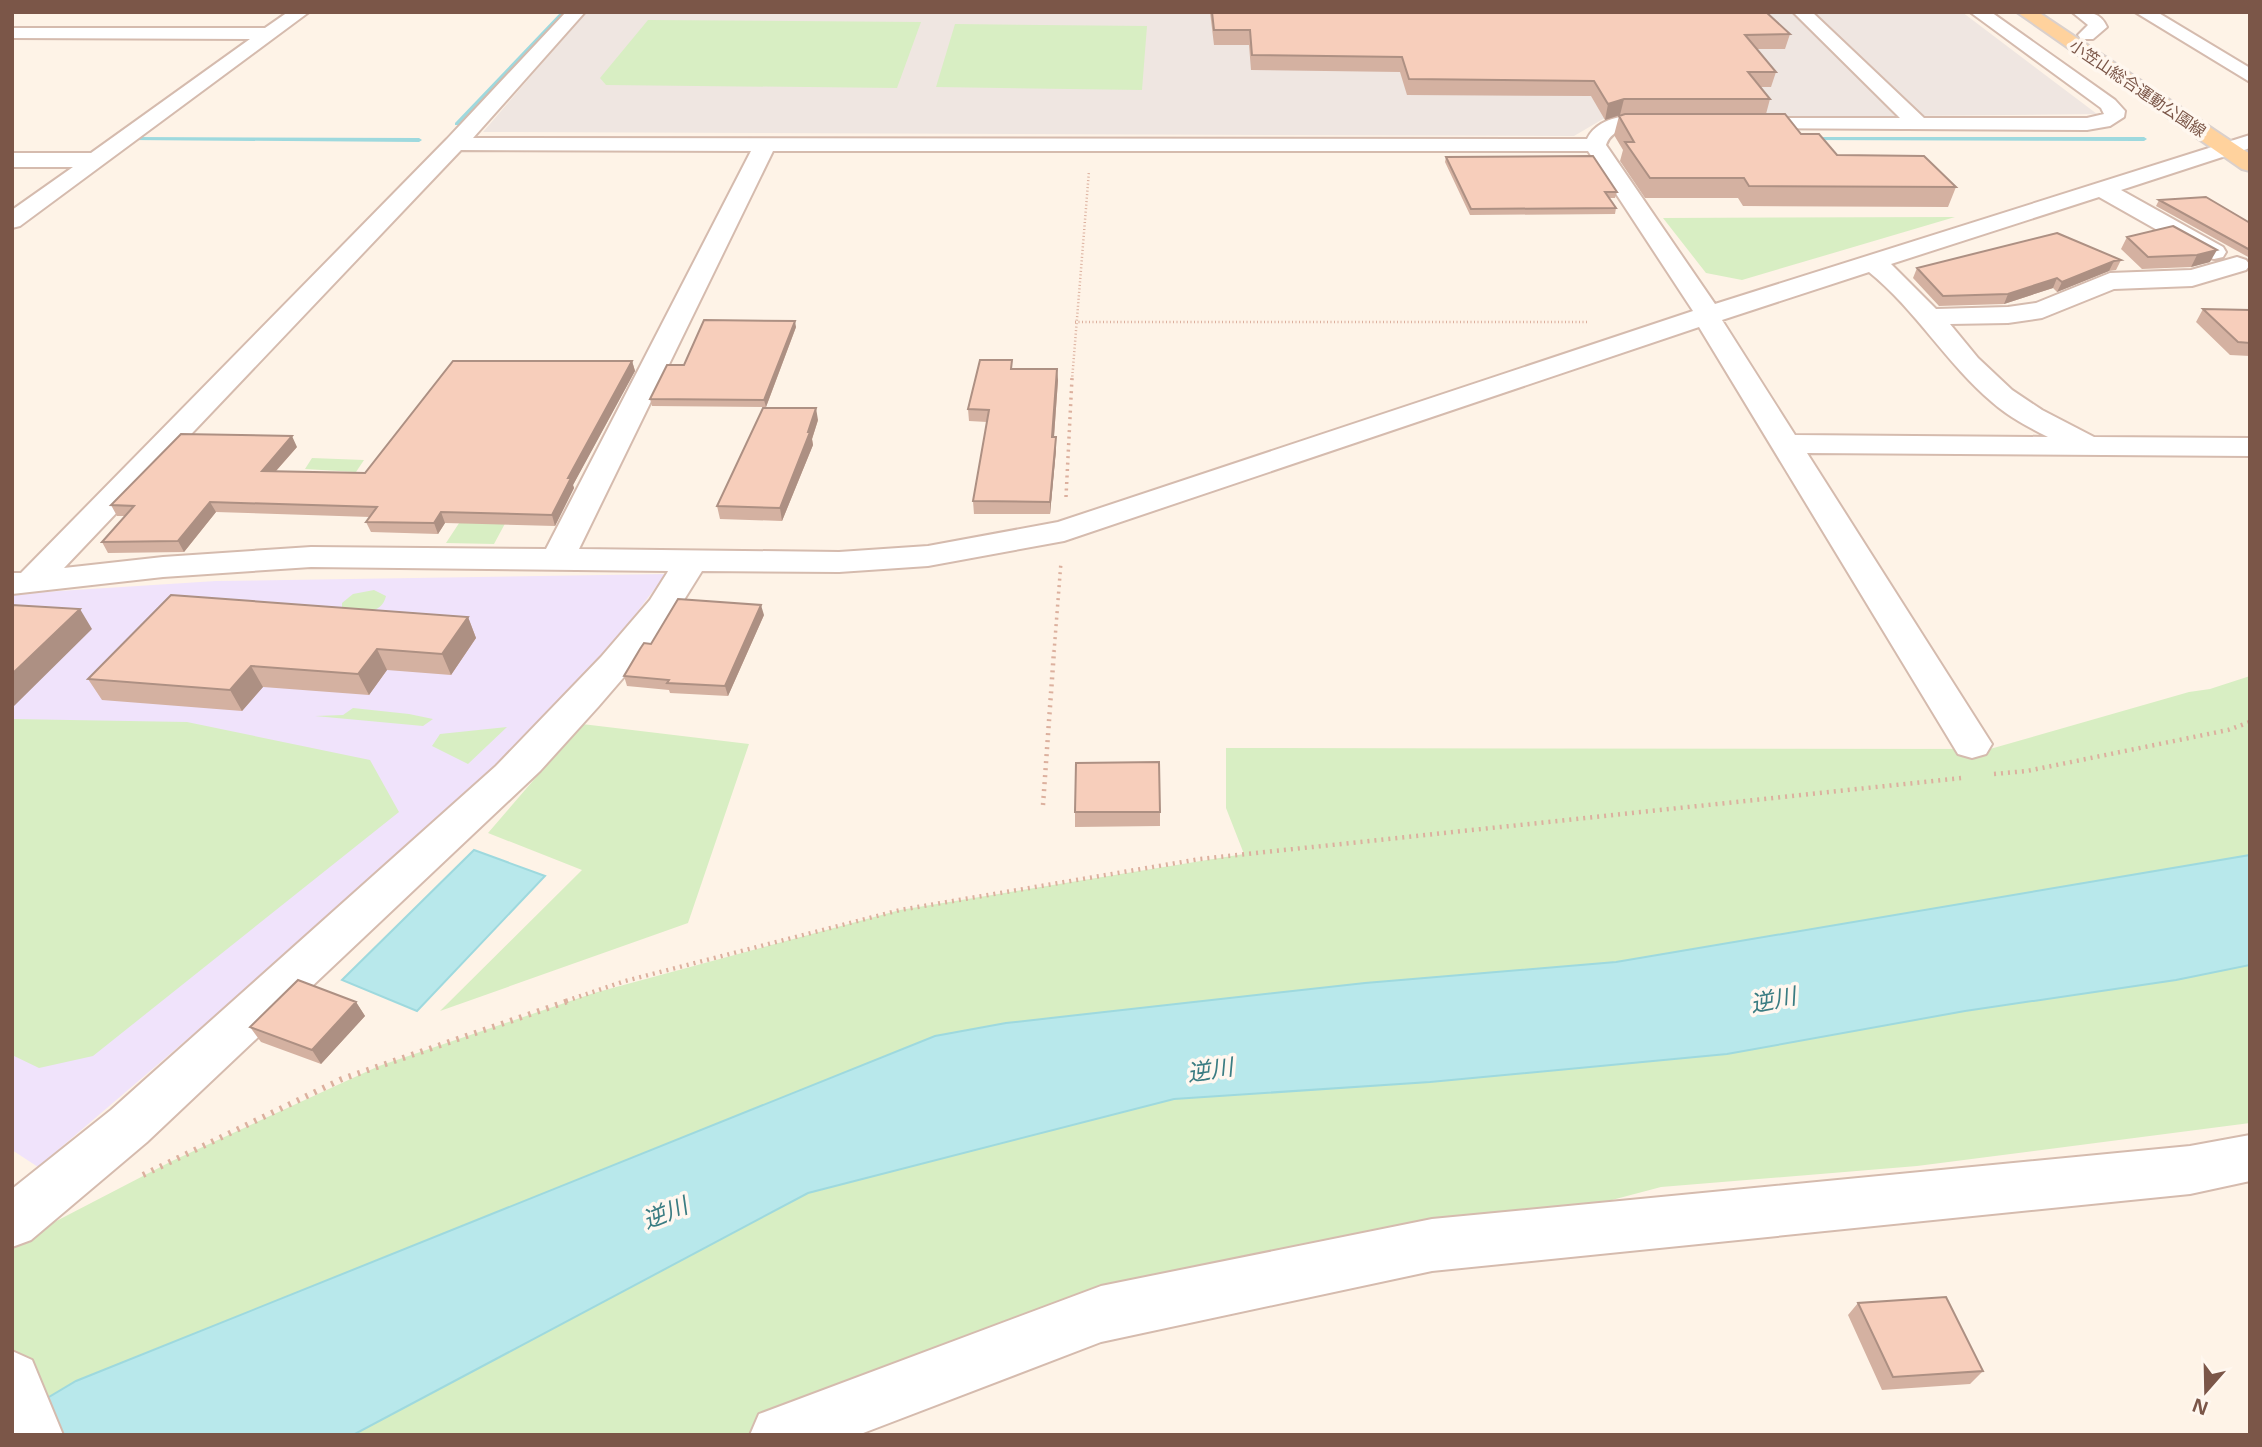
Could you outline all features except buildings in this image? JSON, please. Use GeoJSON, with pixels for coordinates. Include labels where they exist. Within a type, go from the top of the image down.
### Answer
{"type":"FeatureCollection","features":[{"type":"Feature","properties":{"kind":"main road","name":"小笠山総合運動公園線"},"geometry":{"type":"LineString","coordinates":[[2026,12],[2245,148]]}},
{"type":"Feature","properties":{"kind":"main road","name":"小笠山総合運動公園線"},"geometry":{"type":"LineString","coordinates":[[2050,12],[2087,35],[2245,148]]}},
{"type":"Feature","properties":{"kind":"street"},"geometry":{"type":"LineString","coordinates":[[12,221],[300,12]]}},
{"type":"Feature","properties":{"kind":"street"},"geometry":{"type":"LineString","coordinates":[[21,584],[455,144],[576,12]]}},
{"type":"Feature","properties":{"kind":"street"},"geometry":{"type":"LineString","coordinates":[[1802,12],[1917,123]]}},
{"type":"Feature","properties":{"kind":"street"},"geometry":{"type":"LineString","coordinates":[[1723,124],[2087,124],[2114,117],[2115,111],[2108,104],[1979,12]]}},
{"type":"Feature","properties":{"kind":"street"},"geometry":{"type":"LineString","coordinates":[[2081,12],[2096,22],[2098,27],[2087,35]]}},
{"type":"Feature","properties":{"kind":"street"},"geometry":{"type":"LineString","coordinates":[[2144,12],[2250,76]]}},
{"type":"Feature","properties":{"kind":"street"},"geometry":{"type":"LineString","coordinates":[[12,33],[270,34]]}},
{"type":"Feature","properties":{"kind":"street"},"geometry":{"type":"LineString","coordinates":[[1695,124],[1620,124],[1603,128],[1596,134],[1595,145],[1708,315],[1972,760]]}},
{"type":"Feature","properties":{"kind":"street"},"geometry":{"type":"LineString","coordinates":[[455,144],[1595,145]]}},
{"type":"Feature","properties":{"kind":"street"},"geometry":{"type":"LineString","coordinates":[[556,560],[765,144]]}},
{"type":"Feature","properties":{"kind":"street"},"geometry":{"type":"LineString","coordinates":[[21,584],[163,567],[311,557],[839,562],[928,556],[1064,531],[1708,315],[2102,189],[2245,148]]}},
{"type":"Feature","properties":{"kind":"street"},"geometry":{"type":"LineString","coordinates":[[12,160],[97,160]]}},
{"type":"Feature","properties":{"kind":"street"},"geometry":{"type":"LineString","coordinates":[[2102,189],[2243,268]]}},
{"type":"Feature","properties":{"kind":"street"},"geometry":{"type":"LineString","coordinates":[[1874,263],[1900,282],[1960,356],[2003,398],[2088,446]]}},
{"type":"Feature","properties":{"kind":"street"},"geometry":{"type":"LineString","coordinates":[[1931,317],[2008,315],[2042,310],[2110,281],[2192,278],[2243,268]]}},
{"type":"Feature","properties":{"kind":"street"},"geometry":{"type":"LineString","coordinates":[[1786,444],[2250,447]]}},
{"type":"Feature","properties":{"kind":"street"},"geometry":{"type":"LineString","coordinates":[[12,1222],[129,1126],[567,721],[647,627],[684,574],[689,561]]}},
{"type":"Feature","properties":{"kind":"street"},"geometry":{"type":"LineString","coordinates":[[780,1435],[1101,1314],[1432,1245],[2190,1170],[2250,1158]]}},
{"type":"Feature","properties":{"kind":"street"},"geometry":{"type":"LineString","coordinates":[[12,1380],[33,1435]]}},
{"type":"Feature","properties":{"kind":"path"},"geometry":{"type":"LineString","coordinates":[[1043,805],[1064,531],[1075,322],[1092,146]]}},
{"type":"Feature","properties":{"kind":"path"},"geometry":{"type":"LineString","coordinates":[[1075,322],[1613,322],[1645,336]]}},
{"type":"Feature","properties":{"kind":"path"},"geometry":{"type":"LineString","coordinates":[[1985,775],[2026,771],[2228,730],[2250,722]]}},
{"type":"Feature","properties":{"kind":"path"},"geometry":{"type":"LineString","coordinates":[[135,1179],[342,1079],[625,981],[900,910],[1200,859],[1972,760]]}},
{"type":"Feature","properties":{"kind":"shaded area"},"geometry":{"type":"Polygon","coordinates":[[[586,12],[1962,12],[2097,114],[1603,119],[1574,136],[483,132],[586,12]]]}},
{"type":"Feature","properties":{"kind":"shaded area"},"geometry":{"type":"Polygon","coordinates":[[[666,574],[590,674],[475,793],[38,1167],[12,1150],[12,594],[216,581],[666,574]]]}},
{"type":"Feature","properties":{"kind":"green space"},"geometry":{"type":"Polygon","coordinates":[[[648,20],[921,22],[897,88],[606,85],[600,78],[648,20]]]}},
{"type":"Feature","properties":{"kind":"green space"},"geometry":{"type":"Polygon","coordinates":[[[955,24],[1147,26],[1142,90],[936,87],[955,24]]]}},
{"type":"Feature","properties":{"kind":"green space"},"geometry":{"type":"Polygon","coordinates":[[[1955,217],[1742,280],[1706,273],[1663,218],[1955,217]]]}},
{"type":"Feature","properties":{"kind":"green space"},"geometry":{"type":"Polygon","coordinates":[[[312,458],[364,460],[356,472],[305,469],[312,458]]]}},
{"type":"Feature","properties":{"kind":"green space"},"geometry":{"type":"Polygon","coordinates":[[[528,481],[494,544],[446,543],[486,482],[528,481]]]}},
{"type":"Feature","properties":{"kind":"green space"},"geometry":{"type":"Polygon","coordinates":[[[374,590],[386,596],[379,607],[362,612],[342,610],[342,603],[353,594],[374,590]]]}},
{"type":"Feature","properties":{"kind":"green space"},"geometry":{"type":"Polygon","coordinates":[[[2250,676],[2250,1123],[1917,1166],[1661,1187],[1445,1244],[1211,1291],[781,1435],[12,1435],[12,1244],[172,1161],[379,1066],[594,993],[900,910],[1244,854],[1226,808],[1226,748],[1990,749],[2250,676]]]}},
{"type":"Feature","properties":{"kind":"green space"},"geometry":{"type":"Polygon","coordinates":[[[353,708],[433,719],[423,726],[315,716],[343,715],[353,708]]]}},
{"type":"Feature","properties":{"kind":"green space"},"geometry":{"type":"Polygon","coordinates":[[[12,719],[187,722],[370,760],[399,812],[93,1056],[39,1068],[12,1055],[12,719]]]}},
{"type":"Feature","properties":{"kind":"green space"},"geometry":{"type":"Polygon","coordinates":[[[582,724],[749,744],[688,923],[440,1011],[582,870],[488,833],[582,724]]]}},
{"type":"Feature","properties":{"kind":"green space"},"geometry":{"type":"Polygon","coordinates":[[[507,727],[468,764],[432,746],[440,734],[507,727]]]}},
{"type":"Feature","properties":{"kind":"water"},"geometry":{"type":"Polygon","coordinates":[[[474,850],[545,876],[417,1011],[342,980],[474,850]]]}},
{"type":"Feature","properties":{"kind":"water","name":"逆川"},"geometry":{"type":"Polygon","coordinates":[[[2250,855],[2250,965],[2176,980],[1965,1011],[1727,1054],[1430,1082],[1174,1099],[808,1193],[353,1435],[12,1435],[12,1419],[76,1381],[935,1036],[1006,1023],[1365,983],[1616,962],[2250,855]]]}},
{"type":"Feature","properties":{"kind":"waterway"},"geometry":{"type":"LineString","coordinates":[[457,124],[564,12]]}},
{"type":"Feature","properties":{"kind":"waterway"},"geometry":{"type":"LineString","coordinates":[[131,139],[419,140]]}},
{"type":"Feature","properties":{"kind":"waterway"},"geometry":{"type":"LineString","coordinates":[[1806,139],[2144,139]]}}]}
